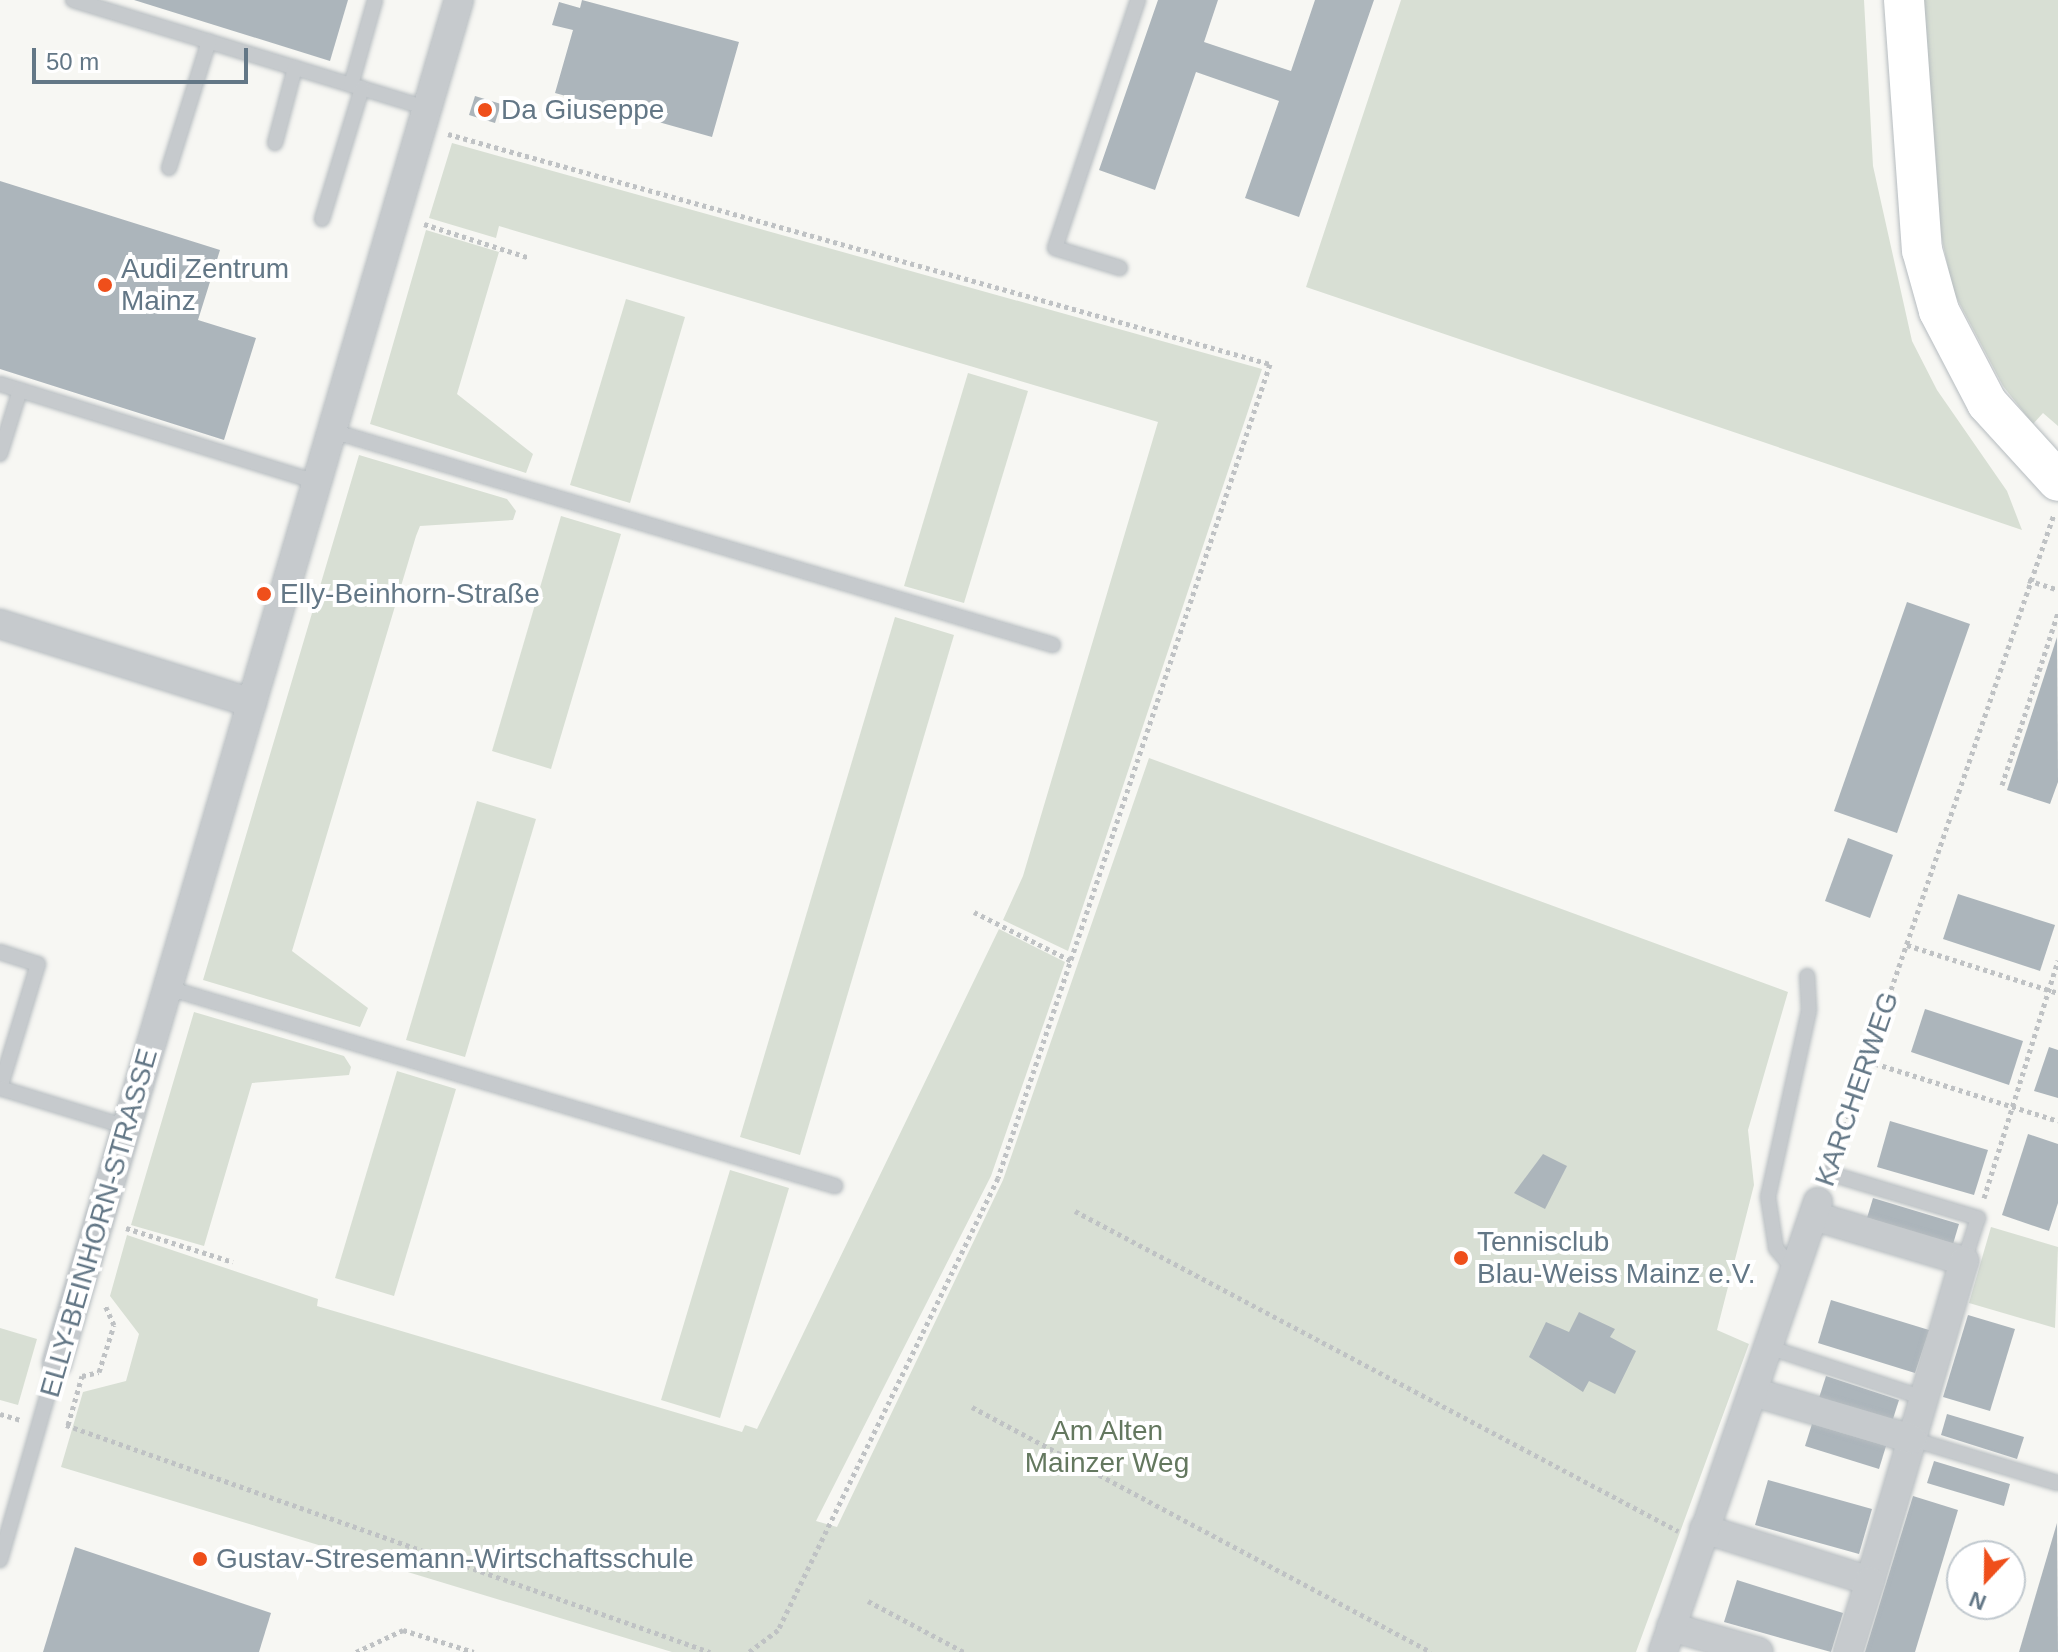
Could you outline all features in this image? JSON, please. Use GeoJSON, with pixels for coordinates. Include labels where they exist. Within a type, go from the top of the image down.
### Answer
{"type":"FeatureCollection","features":[{"type":"Feature","properties":{"kind":"street","name":"ELLY-BEINHORN-STRASSE"},"geometry":{"type":"LineString","coordinates":[[57,1363],[459,0]]}},
{"type":"Feature","properties":{"kind":"street"},"geometry":{"type":"LineString","coordinates":[[1904,0],[1922,250],[1939,311],[1987,403],[2058,481]]}},
{"type":"Feature","properties":{"kind":"street"},"geometry":{"type":"LineString","coordinates":[[2,630],[252,703]]}},
{"type":"Feature","properties":{"kind":"street","name":"KARCHERWEG"},"geometry":{"type":"LineString","coordinates":[[1667,1639],[1816,1209],[1964,1261]]}},
{"type":"Feature","properties":{"kind":"street"},"geometry":{"type":"LineString","coordinates":[[1848,1652],[1964,1261]]}},
{"type":"Feature","properties":{"kind":"street"},"geometry":{"type":"LineString","coordinates":[[1753,1392],[1912,1439]]}},
{"type":"Feature","properties":{"kind":"street"},"geometry":{"type":"LineString","coordinates":[[1702,1536],[1870,1581]]}},
{"type":"Feature","properties":{"kind":"street"},"geometry":{"type":"LineString","coordinates":[[1667,1639],[1759,1652]]}},
{"type":"Feature","properties":{"kind":"lane"},"geometry":{"type":"LineString","coordinates":[[73,0],[356,86],[425,118]]}},
{"type":"Feature","properties":{"kind":"lane"},"geometry":{"type":"LineString","coordinates":[[322,219],[375,0]]}},
{"type":"Feature","properties":{"kind":"lane"},"geometry":{"type":"LineString","coordinates":[[1120,268],[1055,248],[1138,0]]}},
{"type":"Feature","properties":{"kind":"lane"},"geometry":{"type":"LineString","coordinates":[[169,168],[209,41]]}},
{"type":"Feature","properties":{"kind":"lane"},"geometry":{"type":"LineString","coordinates":[[275,143],[295,68]]}},
{"type":"Feature","properties":{"kind":"lane"},"geometry":{"type":"LineString","coordinates":[[0,384],[317,482]]}},
{"type":"Feature","properties":{"kind":"lane"},"geometry":{"type":"LineString","coordinates":[[0,454],[20,390]]}},
{"type":"Feature","properties":{"kind":"lane"},"geometry":{"type":"LineString","coordinates":[[332,431],[1053,645]]}},
{"type":"Feature","properties":{"kind":"lane"},"geometry":{"type":"LineString","coordinates":[[0,952],[38,964],[0,1088],[127,1127]]}},
{"type":"Feature","properties":{"kind":"lane"},"geometry":{"type":"LineString","coordinates":[[1795,1271],[1776,1248],[1768,1197],[1809,1010],[1807,976]]}},
{"type":"Feature","properties":{"kind":"lane"},"geometry":{"type":"LineString","coordinates":[[168,988],[835,1186]]}},
{"type":"Feature","properties":{"kind":"lane"},"geometry":{"type":"LineString","coordinates":[[1828,1173],[1978,1218],[1964,1261]]}},
{"type":"Feature","properties":{"kind":"lane"},"geometry":{"type":"LineString","coordinates":[[1768,1347],[1924,1398]]}},
{"type":"Feature","properties":{"kind":"lane","name":"ELLY-BEINHORN-STRASSE"},"geometry":{"type":"LineString","coordinates":[[0,1560],[57,1363]]}},
{"type":"Feature","properties":{"kind":"lane"},"geometry":{"type":"LineString","coordinates":[[1912,1439],[2058,1483]]}},
{"type":"Feature","properties":{"kind":"path"},"geometry":{"type":"LineString","coordinates":[[425,118],[1270,364],[998,1178],[778,1630],[749,1652]]}},
{"type":"Feature","properties":{"kind":"path"},"geometry":{"type":"LineString","coordinates":[[424,224],[530,258]]}},
{"type":"Feature","properties":{"kind":"path","name":"KARCHERWEG"},"geometry":{"type":"LineString","coordinates":[[1828,1173],[2048,525]]}},
{"type":"Feature","properties":{"kind":"path"},"geometry":{"type":"LineString","coordinates":[[2028,580],[2058,590]]}},
{"type":"Feature","properties":{"kind":"path"},"geometry":{"type":"LineString","coordinates":[[2002,785],[2058,613]]}},
{"type":"Feature","properties":{"kind":"path"},"geometry":{"type":"LineString","coordinates":[[974,912],[1072,961]]}},
{"type":"Feature","properties":{"kind":"path"},"geometry":{"type":"LineString","coordinates":[[1907,945],[2058,993]]}},
{"type":"Feature","properties":{"kind":"path"},"geometry":{"type":"LineString","coordinates":[[1978,1218],[2058,960]]}},
{"type":"Feature","properties":{"kind":"path"},"geometry":{"type":"LineString","coordinates":[[1867,1061],[2058,1121]]}},
{"type":"Feature","properties":{"kind":"path"},"geometry":{"type":"LineString","coordinates":[[1075,1211],[1702,1536]]}},
{"type":"Feature","properties":{"kind":"path"},"geometry":{"type":"LineString","coordinates":[[126,1228],[233,1262]]}},
{"type":"Feature","properties":{"kind":"path"},"geometry":{"type":"LineString","coordinates":[[972,1407],[1431,1652]]}},
{"type":"Feature","properties":{"kind":"path"},"geometry":{"type":"LineString","coordinates":[[39,1426],[68,1425],[710,1652]]}},
{"type":"Feature","properties":{"kind":"path"},"geometry":{"type":"LineString","coordinates":[[868,1601],[964,1652]]}},
{"type":"Feature","properties":{"kind":"path"},"geometry":{"type":"LineString","coordinates":[[356,1652],[403,1630],[474,1652]]}},
{"type":"Feature","properties":{"kind":"green space"},"geometry":{"type":"Polygon","coordinates":[[[1401,0],[1864,0],[1873,166],[1912,341],[1937,390],[2007,491],[2022,530],[1306,287],[1401,0]]]}},
{"type":"Feature","properties":{"kind":"green space"},"geometry":{"type":"Polygon","coordinates":[[[1921,0],[2058,0],[2058,426],[2043,413],[2033,424],[2003,386],[1953,291],[1932,192],[1921,0]]]}},
{"type":"Feature","properties":{"kind":"green space"},"geometry":{"type":"Polygon","coordinates":[[[452,143],[1262,369],[1068,951],[1003,920],[1023,876],[1158,422],[499,226],[496,238],[429,218],[452,143]]]}},
{"type":"Feature","properties":{"kind":"green space"},"geometry":{"type":"Polygon","coordinates":[[[426,230],[499,252],[457,394],[533,454],[526,473],[370,424],[426,230]]]}},
{"type":"Feature","properties":{"kind":"green space"},"geometry":{"type":"Polygon","coordinates":[[[626,299],[685,317],[630,503],[570,485],[626,299]]]}},
{"type":"Feature","properties":{"kind":"green space"},"geometry":{"type":"Polygon","coordinates":[[[968,373],[1028,391],[964,603],[904,586],[968,373]]]}},
{"type":"Feature","properties":{"kind":"green space"},"geometry":{"type":"Polygon","coordinates":[[[359,455],[507,499],[516,511],[513,520],[420,526],[416,536],[292,951],[368,1008],[360,1027],[203,980],[359,455]]]}},
{"type":"Feature","properties":{"kind":"green space"},"geometry":{"type":"Polygon","coordinates":[[[561,516],[621,534],[551,769],[492,751],[561,516]]]}},
{"type":"Feature","properties":{"kind":"green space"},"geometry":{"type":"Polygon","coordinates":[[[895,617],[954,635],[800,1155],[740,1137],[895,617]]]}},
{"type":"Feature","properties":{"kind":"green space","name":"Am Alten Mainzer Weg"},"geometry":{"type":"Polygon","coordinates":[[[1149,758],[1788,992],[1748,1130],[1754,1185],[1717,1330],[1749,1344],[1636,1652],[672,1652],[61,1467],[83,1392],[126,1381],[139,1334],[110,1296],[127,1235],[318,1299],[317,1306],[742,1432],[745,1425],[757,1429],[999,929],[1065,962],[991,1176],[816,1521],[837,1527],[1003,1180],[1149,758]]]}},
{"type":"Feature","properties":{"kind":"green space"},"geometry":{"type":"Polygon","coordinates":[[[477,801],[536,819],[465,1057],[406,1040],[477,801]]]}},
{"type":"Feature","properties":{"kind":"green space"},"geometry":{"type":"Polygon","coordinates":[[[194,1012],[344,1056],[351,1067],[349,1075],[252,1083],[204,1246],[131,1225],[194,1012]]]}},
{"type":"Feature","properties":{"kind":"green space"},"geometry":{"type":"Polygon","coordinates":[[[397,1071],[456,1089],[394,1296],[335,1278],[397,1071]]]}},
{"type":"Feature","properties":{"kind":"green space"},"geometry":{"type":"Polygon","coordinates":[[[730,1170],[789,1188],[720,1418],[661,1400],[730,1170]]]}},
{"type":"Feature","properties":{"kind":"green space"},"geometry":{"type":"Polygon","coordinates":[[[1991,1227],[2058,1247],[2055,1328],[1969,1303],[1991,1227]]]}},
{"type":"Feature","properties":{"kind":"green space"},"geometry":{"type":"Polygon","coordinates":[[[0,1328],[37,1339],[18,1405],[0,1400],[0,1328]]]}},
{"type":"Feature","properties":{"kind":"building"},"geometry":{"type":"Polygon","coordinates":[[[134,0],[348,0],[330,61],[134,0]]]}},
{"type":"Feature","properties":{"kind":"building"},"geometry":{"type":"Polygon","coordinates":[[[582,0],[739,42],[712,137],[555,93],[573,30],[552,25],[559,2],[580,8],[582,0]]]}},
{"type":"Feature","properties":{"kind":"building"},"geometry":{"type":"Polygon","coordinates":[[[1158,0],[1218,0],[1204,42],[1291,71],[1315,0],[1374,0],[1299,217],[1245,198],[1279,101],[1196,72],[1155,190],[1099,170],[1158,0]]]}},
{"type":"Feature","properties":{"kind":"building","name":"Da Giuseppe"},"geometry":{"type":"Polygon","coordinates":[[[475,96],[501,104],[495,123],[469,115],[475,96]]]}},
{"type":"Feature","properties":{"kind":"building","name":"Audi Zentrum Mainz"},"geometry":{"type":"Polygon","coordinates":[[[0,181],[220,250],[198,320],[256,338],[224,440],[0,369],[0,181]]]}},
{"type":"Feature","properties":{"kind":"building"},"geometry":{"type":"Polygon","coordinates":[[[1907,602],[1970,624],[1897,833],[1834,811],[1907,602]]]}},
{"type":"Feature","properties":{"kind":"building"},"geometry":{"type":"Polygon","coordinates":[[[2057,637],[2058,782],[2050,804],[2007,790],[2057,637]]]}},
{"type":"Feature","properties":{"kind":"building"},"geometry":{"type":"Polygon","coordinates":[[[1848,838],[1893,855],[1870,918],[1825,901],[1848,838]]]}},
{"type":"Feature","properties":{"kind":"building"},"geometry":{"type":"Polygon","coordinates":[[[1958,894],[2055,925],[2040,971],[1943,939],[1958,894]]]}},
{"type":"Feature","properties":{"kind":"building"},"geometry":{"type":"Polygon","coordinates":[[[1925,1009],[2023,1041],[2009,1085],[1911,1052],[1925,1009]]]}},
{"type":"Feature","properties":{"kind":"building"},"geometry":{"type":"Polygon","coordinates":[[[2049,1047],[2058,1050],[2058,1098],[2034,1091],[2049,1047]]]}},
{"type":"Feature","properties":{"kind":"building"},"geometry":{"type":"Polygon","coordinates":[[[1890,1121],[1988,1150],[1974,1195],[1877,1167],[1890,1121]]]}},
{"type":"Feature","properties":{"kind":"building"},"geometry":{"type":"Polygon","coordinates":[[[2028,1134],[2058,1144],[2058,1203],[2049,1231],[2002,1215],[2028,1134]]]}},
{"type":"Feature","properties":{"kind":"building"},"geometry":{"type":"Polygon","coordinates":[[[1543,1154],[1567,1166],[1545,1209],[1514,1193],[1543,1154]]]}},
{"type":"Feature","properties":{"kind":"building"},"geometry":{"type":"Polygon","coordinates":[[[1873,1198],[1959,1224],[1953,1244],[1867,1218],[1873,1198]]]}},
{"type":"Feature","properties":{"kind":"building"},"geometry":{"type":"Polygon","coordinates":[[[1831,1300],[1929,1330],[1915,1373],[1818,1343],[1831,1300]]]}},
{"type":"Feature","properties":{"kind":"building"},"geometry":{"type":"Polygon","coordinates":[[[1579,1312],[1615,1329],[1610,1337],[1636,1351],[1615,1394],[1589,1381],[1583,1392],[1529,1357],[1546,1322],[1569,1332],[1579,1312]]]}},
{"type":"Feature","properties":{"kind":"building"},"geometry":{"type":"Polygon","coordinates":[[[1968,1315],[2015,1329],[1990,1411],[1943,1397],[1968,1315]]]}},
{"type":"Feature","properties":{"kind":"building"},"geometry":{"type":"Polygon","coordinates":[[[1826,1376],[1899,1400],[1892,1422],[1819,1398],[1826,1376]]]}},
{"type":"Feature","properties":{"kind":"building"},"geometry":{"type":"Polygon","coordinates":[[[1947,1414],[2024,1437],[2017,1459],[1941,1435],[1947,1414]]]}},
{"type":"Feature","properties":{"kind":"building"},"geometry":{"type":"Polygon","coordinates":[[[1812,1424],[1886,1446],[1879,1469],[1805,1446],[1812,1424]]]}},
{"type":"Feature","properties":{"kind":"building"},"geometry":{"type":"Polygon","coordinates":[[[1934,1461],[2010,1484],[2004,1506],[1927,1483],[1934,1461]]]}},
{"type":"Feature","properties":{"kind":"building"},"geometry":{"type":"Polygon","coordinates":[[[1768,1480],[1872,1509],[1859,1554],[1755,1525],[1768,1480]]]}},
{"type":"Feature","properties":{"kind":"building"},"geometry":{"type":"Polygon","coordinates":[[[1913,1496],[1958,1510],[1949,1540],[1946,1540],[1946,1550],[1915,1652],[1865,1652],[1913,1496]]]}},
{"type":"Feature","properties":{"kind":"building"},"geometry":{"type":"Polygon","coordinates":[[[2057,1523],[2058,1652],[2019,1652],[2057,1523]]]}},
{"type":"Feature","properties":{"kind":"building"},"geometry":{"type":"Polygon","coordinates":[[[75,1547],[271,1613],[259,1652],[43,1652],[75,1547]]]}},
{"type":"Feature","properties":{"kind":"building"},"geometry":{"type":"Polygon","coordinates":[[[1737,1580],[1843,1613],[1831,1652],[1724,1622],[1737,1580]]]}},
{"type":"Feature","properties":{"kind":"place","name":"Da Giuseppe"},"geometry":{"type":"Point","coordinates":[485,110]}},
{"type":"Feature","properties":{"kind":"place","name":"Audi Zentrum Mainz"},"geometry":{"type":"Point","coordinates":[105,285]}},
{"type":"Feature","properties":{"kind":"place","name":"Elly-Beinhorn-Straße"},"geometry":{"type":"Point","coordinates":[264,594]}},
{"type":"Feature","properties":{"kind":"place","name":"Tennisclub Blau-Weiss Mainz e.V."},"geometry":{"type":"Point","coordinates":[1461,1258]}},
{"type":"Feature","properties":{"kind":"place","name":"Gustav-Stresemann-Wirtschaftsschule"},"geometry":{"type":"Point","coordinates":[200,1559]}}]}
